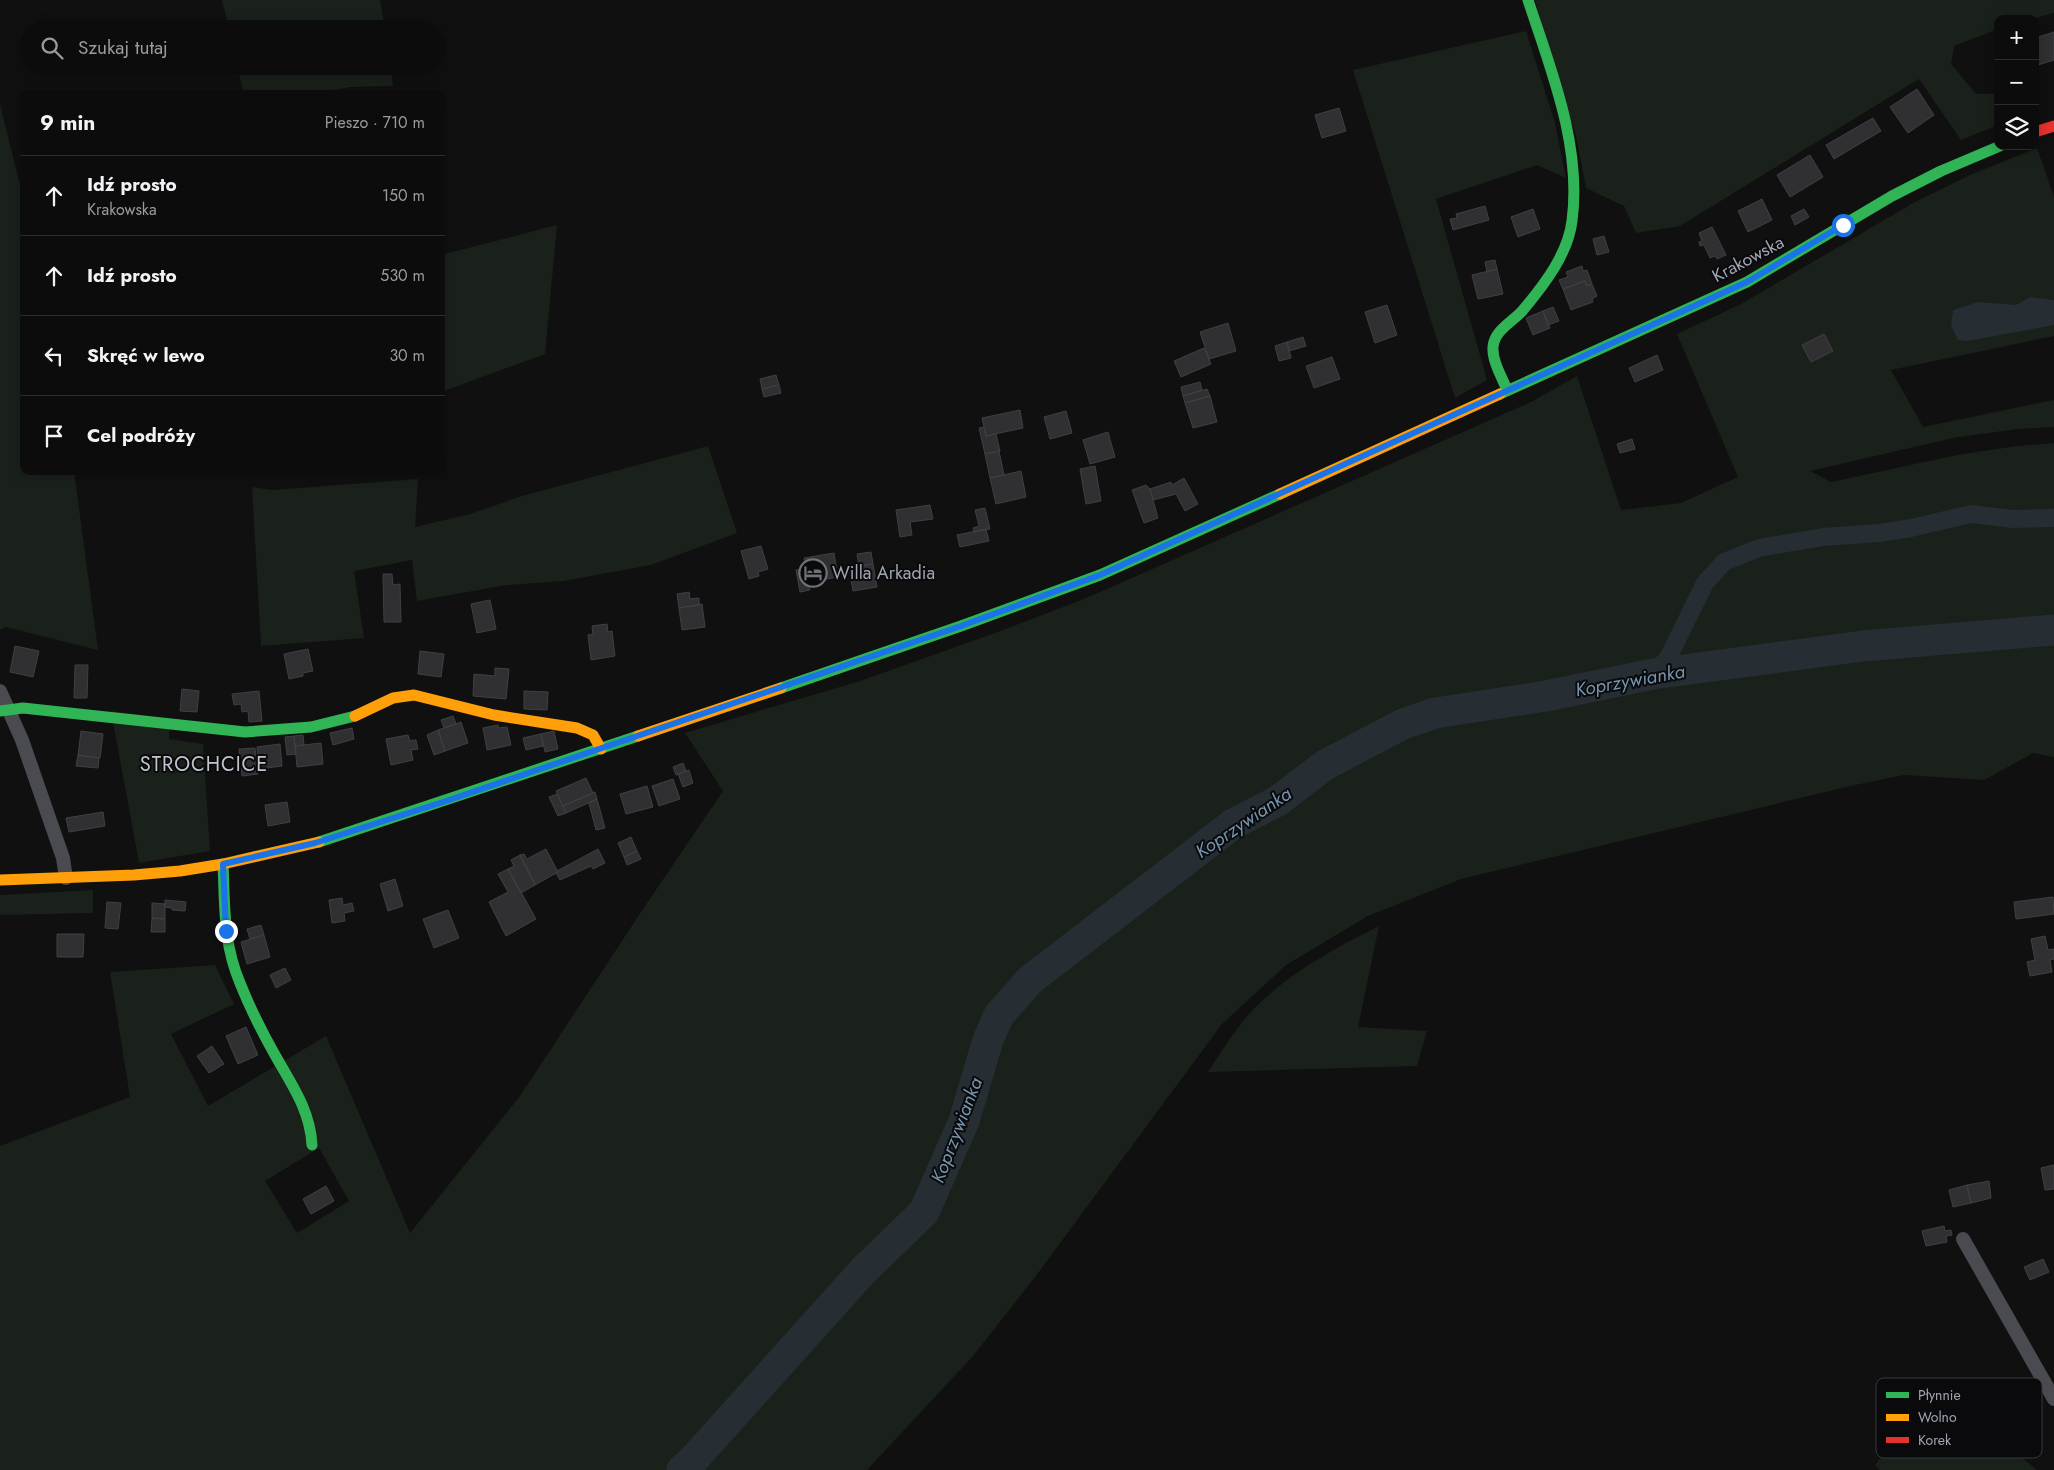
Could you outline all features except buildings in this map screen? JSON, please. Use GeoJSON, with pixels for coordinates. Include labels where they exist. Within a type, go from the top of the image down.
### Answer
{"type":"FeatureCollection","features":[{"type":"Feature","properties":{"kind":"main road"},"geometry":{"type":"LineString","coordinates":[[1507,390],[1492,349],[1494,340],[1522,311],[1559,259],[1572,223],[1574,186],[1567,127],[1528,0]]}},
{"type":"Feature","properties":{"kind":"main road"},"geometry":{"type":"LineString","coordinates":[[2039,131],[2054,126]]}},
{"type":"Feature","properties":{"kind":"main road","name":"Krakowska"},"geometry":{"type":"LineString","coordinates":[[0,880],[143,874],[223,864],[315,843],[601,749],[961,626],[1100,575],[1747,282],[1892,196],[1941,171],[1994,149]]}},
{"type":"Feature","properties":{"kind":"main road"},"geometry":{"type":"LineString","coordinates":[[4,710],[23,708],[245,732],[311,727],[333,723],[359,715],[393,698],[414,695],[494,715],[586,731],[596,738],[601,749]]}},
{"type":"Feature","properties":{"kind":"main road"},"geometry":{"type":"LineString","coordinates":[[223,864],[226,931],[231,957],[244,991],[276,1056],[309,1116],[312,1145]]}},
{"type":"Feature","properties":{"kind":"street"},"geometry":{"type":"LineString","coordinates":[[0,691],[4,710],[63,858],[66,878]]}},
{"type":"Feature","properties":{"kind":"street"},"geometry":{"type":"LineString","coordinates":[[1963,1239],[2054,1399]]}},
{"type":"Feature","properties":{"kind":"shaded area"},"geometry":{"type":"Polygon","coordinates":[[[222,0],[380,0],[383,20],[227,20],[222,0]]]}},
{"type":"Feature","properties":{"kind":"shaded area"},"geometry":{"type":"Polygon","coordinates":[[[1535,0],[2054,0],[2054,13],[2039,17],[2039,15],[1994,15],[1994,31],[1954,46],[1951,64],[1976,94],[1994,94],[1994,127],[1961,140],[1919,79],[1680,226],[1636,233],[1624,206],[1586,188],[1576,136],[1535,0]]]}},
{"type":"Feature","properties":{"kind":"shaded area"},"geometry":{"type":"Polygon","coordinates":[[[1526,31],[1555,123],[1566,178],[1537,165],[1436,199],[1487,380],[1455,398],[1353,70],[1526,31]]]}},
{"type":"Feature","properties":{"kind":"shaded area"},"geometry":{"type":"Polygon","coordinates":[[[239,75],[392,75],[393,86],[351,87],[333,90],[243,90],[239,75]]]}},
{"type":"Feature","properties":{"kind":"shaded area"},"geometry":{"type":"Polygon","coordinates":[[[0,104],[20,185],[20,475],[75,475],[98,650],[6,627],[0,630],[0,104]]]}},
{"type":"Feature","properties":{"kind":"shaded area"},"geometry":{"type":"Polygon","coordinates":[[[2032,150],[2038,150],[2054,197],[2054,336],[1891,370],[1923,427],[2054,400],[2054,427],[2017,429],[1953,438],[1810,471],[1831,482],[1957,455],[2017,446],[2054,443],[2054,757],[2033,753],[1984,780],[1904,775],[1855,785],[1461,879],[1368,916],[1286,965],[1222,1024],[1035,1277],[973,1356],[867,1470],[0,1470],[0,1146],[130,1097],[110,972],[215,965],[234,1004],[171,1034],[208,1106],[326,1036],[410,1233],[520,1096],[723,791],[685,733],[860,681],[1084,599],[1531,402],[1577,376],[1621,510],[1681,503],[1738,477],[1677,334],[1741,304],[1915,202],[1970,175],[2032,150]],[[319,1148],[265,1181],[297,1233],[349,1201],[319,1148]]]}},
{"type":"Feature","properties":{"kind":"shaded area"},"geometry":{"type":"Polygon","coordinates":[[[557,225],[545,354],[445,391],[445,254],[557,225]]]}},
{"type":"Feature","properties":{"kind":"shaded area"},"geometry":{"type":"Polygon","coordinates":[[[2030,297],[2054,300],[2054,325],[1968,341],[1958,340],[1951,326],[1953,310],[1978,302],[2016,305],[2030,297]]]}},
{"type":"Feature","properties":{"kind":"shaded area"},"geometry":{"type":"Polygon","coordinates":[[[708,446],[737,533],[651,565],[564,581],[507,585],[417,601],[412,560],[354,571],[364,638],[261,646],[252,487],[272,490],[418,479],[415,527],[470,514],[522,496],[708,446]]]}},
{"type":"Feature","properties":{"kind":"shaded area"},"geometry":{"type":"Polygon","coordinates":[[[111,711],[170,719],[169,739],[203,744],[210,851],[139,863],[111,711]]]}},
{"type":"Feature","properties":{"kind":"shaded area"},"geometry":{"type":"Polygon","coordinates":[[[93,890],[93,913],[0,915],[0,895],[93,890]]]}},
{"type":"Feature","properties":{"kind":"shaded area"},"geometry":{"type":"Polygon","coordinates":[[[1379,926],[1358,1027],[1427,1031],[1417,1066],[1208,1072],[1244,1020],[1278,987],[1310,964],[1379,926]]]}},
{"type":"Feature","properties":{"kind":"shaded area"},"geometry":{"type":"Polygon","coordinates":[[[1881,1458],[2022,1458],[2037,1470],[1880,1470],[1875,1465],[1881,1458]]]}},
{"type":"Feature","properties":{"kind":"waterway"},"geometry":{"type":"LineString","coordinates":[[1653,674],[1668,658],[1705,583],[1724,562],[1759,548],[1823,537],[1880,533],[1971,514],[2013,519],[2054,518]]}},
{"type":"Feature","properties":{"kind":"waterway","name":"Koprzywianka"},"geometry":{"type":"LineString","coordinates":[[682,1470],[863,1271],[924,1212],[964,1121],[988,1040],[999,1015],[1030,980],[1233,824],[1278,801],[1325,765],[1403,724],[1435,713],[1546,696],[1653,674],[1863,646],[2054,630]]}},
{"type":"Feature","properties":{"kind":"traffic: fast"},"geometry":{"type":"LineString","coordinates":[[1507,390],[1494,358],[1494,341],[1547,280],[1560,257],[1570,233],[1574,193],[1569,137],[1555,81],[1528,0]]}},
{"type":"Feature","properties":{"kind":"traffic: fast"},"geometry":{"type":"LineString","coordinates":[[1500,394],[1747,282],[1892,196],[1941,171],[1994,149]]}},
{"type":"Feature","properties":{"kind":"traffic: fast"},"geometry":{"type":"LineString","coordinates":[[781,688],[961,626],[1100,575],[1280,494]]}},
{"type":"Feature","properties":{"kind":"traffic: fast"},"geometry":{"type":"LineString","coordinates":[[0,711],[23,708],[245,732],[311,727],[355,716]]}},
{"type":"Feature","properties":{"kind":"traffic: fast"},"geometry":{"type":"LineString","coordinates":[[319,842],[638,736]]}},
{"type":"Feature","properties":{"kind":"traffic: fast"},"geometry":{"type":"LineString","coordinates":[[223,864],[226,925],[234,968],[256,1020],[294,1087],[304,1109],[311,1132],[312,1145]]}},
{"type":"Feature","properties":{"kind":"traffic: slow"},"geometry":{"type":"LineString","coordinates":[[1280,494],[1500,394]]}},
{"type":"Feature","properties":{"kind":"traffic: slow"},"geometry":{"type":"LineString","coordinates":[[638,736],[781,688]]}},
{"type":"Feature","properties":{"kind":"traffic: slow"},"geometry":{"type":"LineString","coordinates":[[355,716],[393,698],[414,695],[494,715],[577,728],[593,735],[601,749]]}},
{"type":"Feature","properties":{"kind":"traffic: slow"},"geometry":{"type":"LineString","coordinates":[[0,880],[134,875],[180,871],[223,864],[319,842]]}},
{"type":"Feature","properties":{"kind":"traffic: jam"},"geometry":{"type":"LineString","coordinates":[[2039,131],[2054,126]]}},
{"type":"Feature","properties":{"kind":"place","name":"Willa Arkadia"},"geometry":{"type":"Point","coordinates":[813,573]}},
{"type":"Feature","properties":{"kind":"district","name":"STROCHCICE"},"geometry":{"type":"Point","coordinates":[204,764]}},
{"type":"Feature","properties":{"kind":"route"},"geometry":{"type":"LineString","coordinates":[[226,931],[223,864],[315,843],[446,801],[961,626],[1100,575],[1747,282],[1843,225]]}}]}
